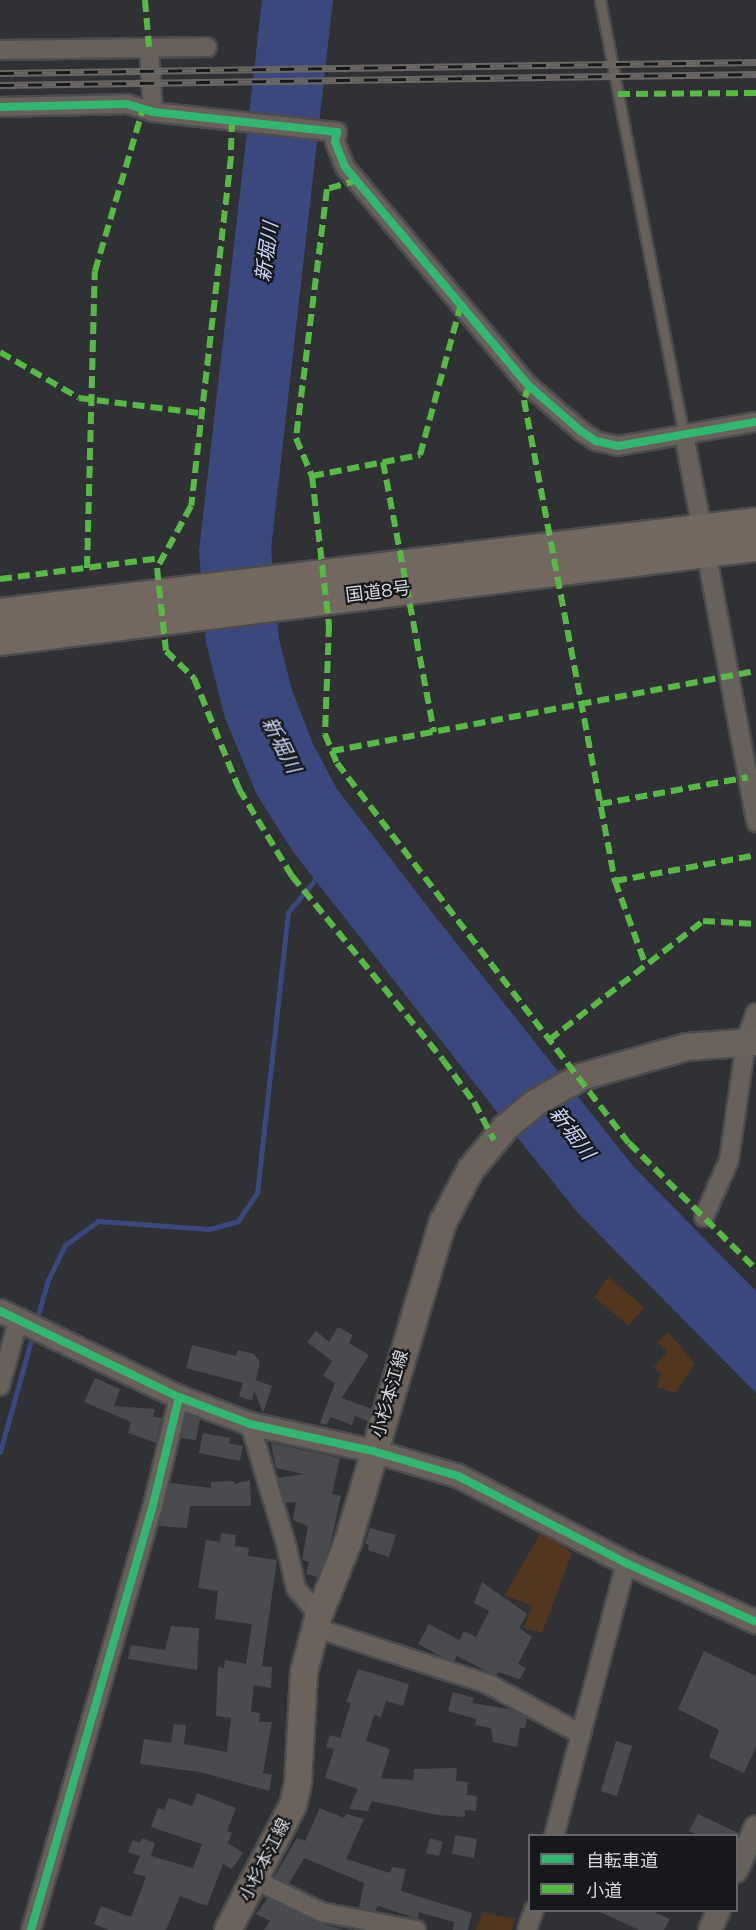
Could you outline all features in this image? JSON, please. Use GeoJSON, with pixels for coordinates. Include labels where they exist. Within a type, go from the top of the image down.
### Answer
{"type":"FeatureCollection","features":[{"type":"Feature","properties":{"kind":"highway","name":"国道8号"},"geometry":{"type":"LineString","coordinates":[[0,640],[161,608],[704,540],[756,523]]}},
{"type":"Feature","properties":{"kind":"highway","name":"国道8号"},"geometry":{"type":"LineString","coordinates":[[704,540],[756,546]]}},
{"type":"Feature","properties":{"kind":"highway","name":"国道8号"},"geometry":{"type":"LineString","coordinates":[[0,614],[161,608]]}},
{"type":"Feature","properties":{"kind":"main road","name":"小杉本江線"},"geometry":{"type":"LineString","coordinates":[[228,1930],[287,1822],[298,1783],[304,1672],[317,1622],[348,1542],[373,1451],[443,1222],[471,1169],[505,1128],[571,1081],[686,1047],[751,1041]]}},
{"type":"Feature","properties":{"kind":"street"},"geometry":{"type":"LineString","coordinates":[[149,47],[153,112]]}},
{"type":"Feature","properties":{"kind":"street"},"geometry":{"type":"LineString","coordinates":[[0,50],[207,47]]}},
{"type":"Feature","properties":{"kind":"street"},"geometry":{"type":"LineString","coordinates":[[0,107],[127,104],[153,112],[337,132],[335,142],[345,167],[529,386],[596,441],[618,446],[756,422]]}},
{"type":"Feature","properties":{"kind":"street"},"geometry":{"type":"LineString","coordinates":[[684,435],[756,822]]}},
{"type":"Feature","properties":{"kind":"street"},"geometry":{"type":"LineString","coordinates":[[704,1217],[729,1160],[756,1013]]}},
{"type":"Feature","properties":{"kind":"street"},"geometry":{"type":"LineString","coordinates":[[0,1386],[9,1314],[179,1397],[250,1424],[373,1451],[458,1476],[626,1563],[756,1622]]}},
{"type":"Feature","properties":{"kind":"street"},"geometry":{"type":"LineString","coordinates":[[31,1930],[152,1509],[179,1397]]}},
{"type":"Feature","properties":{"kind":"street"},"geometry":{"type":"LineString","coordinates":[[250,1424],[286,1544],[296,1588],[317,1622],[488,1684],[581,1734]]}},
{"type":"Feature","properties":{"kind":"street"},"geometry":{"type":"LineString","coordinates":[[555,1834],[626,1563]]}},
{"type":"Feature","properties":{"kind":"street"},"geometry":{"type":"LineString","coordinates":[[738,1867],[756,1827]]}},
{"type":"Feature","properties":{"kind":"street"},"geometry":{"type":"LineString","coordinates":[[256,1880],[321,1912],[416,1930]]}},
{"type":"Feature","properties":{"kind":"street"},"geometry":{"type":"LineString","coordinates":[[527,1930],[534,1912]]}},
{"type":"Feature","properties":{"kind":"street"},"geometry":{"type":"LineString","coordinates":[[710,1930],[719,1912]]}},
{"type":"Feature","properties":{"kind":"lane"},"geometry":{"type":"LineString","coordinates":[[600,0],[684,435]]}},
{"type":"Feature","properties":{"kind":"shaded area"},"geometry":{"type":"Polygon","coordinates":[[[608,1277],[644,1307],[629,1326],[594,1297],[608,1277]]]}},
{"type":"Feature","properties":{"kind":"shaded area"},"geometry":{"type":"Polygon","coordinates":[[[668,1332],[695,1364],[675,1393],[657,1387],[661,1373],[653,1368],[668,1352],[657,1342],[668,1332]]]}},
{"type":"Feature","properties":{"kind":"shaded area"},"geometry":{"type":"Polygon","coordinates":[[[541,1532],[572,1553],[542,1633],[524,1628],[532,1606],[505,1595],[541,1532]]]}},
{"type":"Feature","properties":{"kind":"shaded area"},"geometry":{"type":"Polygon","coordinates":[[[483,1912],[515,1919],[512,1930],[476,1930],[483,1912]]]}},
{"type":"Feature","properties":{"kind":"water","name":"新堀川"},"geometry":{"type":"Polygon","coordinates":[[[262,0],[333,0],[271,549],[279,639],[292,690],[313,744],[337,789],[431,911],[633,1166],[756,1291],[756,1393],[578,1213],[497,1112],[294,853],[257,795],[225,718],[206,642],[199,551],[262,0]]]}},
{"type":"Feature","properties":{"kind":"building"},"geometry":{"type":"Polygon","coordinates":[[[338,1327],[353,1335],[349,1343],[369,1355],[342,1398],[372,1409],[368,1421],[355,1416],[352,1425],[331,1417],[326,1425],[320,1423],[335,1383],[323,1376],[332,1361],[307,1342],[316,1331],[329,1342],[338,1327]]]}},
{"type":"Feature","properties":{"kind":"building"},"geometry":{"type":"Polygon","coordinates":[[[192,1345],[236,1356],[238,1350],[254,1354],[260,1362],[256,1380],[272,1386],[263,1413],[254,1390],[252,1401],[239,1396],[243,1383],[186,1368],[192,1345]]]}},
{"type":"Feature","properties":{"kind":"building"},"geometry":{"type":"Polygon","coordinates":[[[95,1378],[120,1389],[114,1406],[155,1409],[153,1417],[162,1418],[156,1443],[128,1433],[131,1422],[84,1402],[95,1378]]]}},
{"type":"Feature","properties":{"kind":"building"},"geometry":{"type":"Polygon","coordinates":[[[186,1414],[200,1419],[196,1440],[181,1438],[186,1414]]]}},
{"type":"Feature","properties":{"kind":"building"},"geometry":{"type":"Polygon","coordinates":[[[203,1433],[230,1438],[229,1443],[243,1446],[240,1461],[199,1453],[203,1433]]]}},
{"type":"Feature","properties":{"kind":"building"},"geometry":{"type":"Polygon","coordinates":[[[271,1443],[340,1458],[332,1494],[341,1496],[330,1546],[318,1577],[306,1574],[309,1562],[302,1560],[308,1526],[293,1520],[296,1502],[285,1503],[278,1478],[304,1474],[276,1468],[271,1443]]]}},
{"type":"Feature","properties":{"kind":"building"},"geometry":{"type":"Polygon","coordinates":[[[250,1480],[251,1506],[190,1506],[187,1528],[159,1526],[170,1483],[211,1488],[211,1482],[234,1481],[234,1484],[250,1480]]]}},
{"type":"Feature","properties":{"kind":"building"},"geometry":{"type":"Polygon","coordinates":[[[370,1528],[396,1535],[389,1557],[368,1550],[369,1545],[365,1544],[370,1528]]]}},
{"type":"Feature","properties":{"kind":"building"},"geometry":{"type":"Polygon","coordinates":[[[221,1533],[236,1535],[235,1546],[249,1548],[248,1556],[277,1560],[262,1666],[272,1667],[271,1688],[254,1685],[251,1712],[260,1713],[259,1722],[272,1722],[263,1773],[272,1775],[269,1791],[200,1772],[140,1764],[144,1739],[171,1743],[174,1724],[186,1725],[184,1744],[227,1752],[231,1718],[216,1716],[218,1667],[224,1668],[225,1660],[246,1664],[252,1624],[215,1619],[218,1591],[198,1588],[206,1540],[220,1542],[221,1533]]]}},
{"type":"Feature","properties":{"kind":"building"},"geometry":{"type":"Polygon","coordinates":[[[482,1582],[527,1614],[519,1628],[532,1637],[518,1664],[526,1668],[520,1679],[498,1672],[496,1676],[457,1656],[454,1661],[444,1658],[418,1644],[429,1624],[459,1640],[464,1631],[476,1637],[489,1611],[474,1603],[482,1582]]]}},
{"type":"Feature","properties":{"kind":"building"},"geometry":{"type":"Polygon","coordinates":[[[171,1626],[199,1628],[197,1670],[128,1659],[131,1645],[165,1650],[171,1626]]]}},
{"type":"Feature","properties":{"kind":"building"},"geometry":{"type":"Polygon","coordinates":[[[704,1651],[756,1676],[756,1747],[744,1773],[709,1757],[719,1730],[678,1709],[704,1651]]]}},
{"type":"Feature","properties":{"kind":"building"},"geometry":{"type":"Polygon","coordinates":[[[358,1669],[409,1684],[403,1706],[386,1701],[381,1717],[374,1715],[366,1741],[390,1749],[381,1778],[413,1780],[414,1769],[457,1768],[456,1781],[468,1782],[467,1795],[477,1796],[476,1811],[465,1810],[465,1817],[437,1815],[372,1801],[368,1811],[349,1809],[358,1789],[325,1778],[334,1749],[326,1747],[330,1735],[340,1738],[351,1703],[346,1702],[358,1669]]]}},
{"type":"Feature","properties":{"kind":"building"},"geometry":{"type":"Polygon","coordinates":[[[453,1692],[474,1698],[472,1703],[509,1709],[527,1718],[525,1728],[520,1728],[517,1747],[493,1742],[491,1728],[475,1725],[476,1719],[448,1711],[453,1692]]]}},
{"type":"Feature","properties":{"kind":"building"},"geometry":{"type":"Polygon","coordinates":[[[616,1741],[632,1746],[617,1796],[601,1791],[616,1741]]]}},
{"type":"Feature","properties":{"kind":"building"},"geometry":{"type":"Polygon","coordinates":[[[197,1793],[236,1808],[227,1831],[232,1833],[228,1843],[243,1853],[232,1869],[223,1864],[207,1906],[180,1896],[166,1930],[109,1930],[94,1924],[101,1906],[131,1917],[146,1877],[133,1873],[140,1856],[128,1852],[133,1840],[140,1843],[142,1838],[155,1843],[151,1856],[193,1868],[202,1844],[151,1827],[158,1808],[164,1810],[169,1798],[192,1806],[197,1793]]]}},
{"type":"Feature","properties":{"kind":"building"},"geometry":{"type":"Polygon","coordinates":[[[320,1808],[344,1818],[346,1814],[364,1819],[346,1859],[390,1873],[392,1867],[406,1869],[401,1891],[472,1913],[468,1930],[453,1930],[454,1922],[419,1912],[418,1919],[378,1906],[375,1911],[359,1908],[364,1883],[304,1858],[289,1884],[274,1877],[297,1838],[305,1841],[320,1808]]]}},
{"type":"Feature","properties":{"kind":"building"},"geometry":{"type":"Polygon","coordinates":[[[698,1814],[738,1833],[695,1834],[689,1831],[698,1814]]]}},
{"type":"Feature","properties":{"kind":"building"},"geometry":{"type":"Polygon","coordinates":[[[455,1835],[477,1839],[474,1858],[452,1854],[455,1835]]]}},
{"type":"Feature","properties":{"kind":"building"},"geometry":{"type":"Polygon","coordinates":[[[430,1838],[443,1842],[439,1856],[426,1853],[430,1838]]]}},
{"type":"Feature","properties":{"kind":"building"},"geometry":{"type":"Polygon","coordinates":[[[268,1898],[316,1922],[344,1930],[264,1930],[270,1921],[256,1914],[268,1898]]]}},
{"type":"Feature","properties":{"kind":"building"},"geometry":{"type":"Polygon","coordinates":[[[600,1912],[654,1912],[670,1919],[664,1930],[639,1930],[600,1912]]]}},
{"type":"Feature","properties":{"kind":"waterway"},"geometry":{"type":"LineString","coordinates":[[36,1322],[48,1280],[65,1245],[98,1221],[209,1229],[238,1221],[257,1193],[288,912],[319,875]]}},
{"type":"Feature","properties":{"kind":"waterway"},"geometry":{"type":"LineString","coordinates":[[0,1452],[33,1333]]}},
{"type":"Feature","properties":{"kind":"railway"},"geometry":{"type":"LineString","coordinates":[[0,73],[756,62]]}},
{"type":"Feature","properties":{"kind":"railway"},"geometry":{"type":"LineString","coordinates":[[0,85],[756,74]]}},
{"type":"Feature","properties":{"kind":"marked path"},"geometry":{"type":"LineString","coordinates":[[145,0],[149,47]]}},
{"type":"Feature","properties":{"kind":"marked path"},"geometry":{"type":"LineString","coordinates":[[618,94],[756,93]]}},
{"type":"Feature","properties":{"kind":"marked path"},"geometry":{"type":"LineString","coordinates":[[87,568],[95,271],[143,109]]}},
{"type":"Feature","properties":{"kind":"marked path"},"geometry":{"type":"LineString","coordinates":[[232,120],[231,157],[191,506],[157,568],[166,651],[194,678],[239,789],[292,876],[443,1060],[474,1102],[494,1140]]}},
{"type":"Feature","properties":{"kind":"marked path"},"geometry":{"type":"LineString","coordinates":[[358,180],[327,189],[296,438],[312,476],[329,625],[325,734],[337,763],[629,1143],[756,1269]]}},
{"type":"Feature","properties":{"kind":"marked path"},"geometry":{"type":"LineString","coordinates":[[312,476],[420,455],[461,304]]}},
{"type":"Feature","properties":{"kind":"marked path"},"geometry":{"type":"LineString","coordinates":[[0,352],[79,398],[199,413]]}},
{"type":"Feature","properties":{"kind":"marked path"},"geometry":{"type":"LineString","coordinates":[[529,386],[524,400],[615,881],[646,966]]}},
{"type":"Feature","properties":{"kind":"marked path"},"geometry":{"type":"LineString","coordinates":[[383,462],[434,732]]}},
{"type":"Feature","properties":{"kind":"marked path"},"geometry":{"type":"LineString","coordinates":[[0,579],[162,558]]}},
{"type":"Feature","properties":{"kind":"marked path"},"geometry":{"type":"LineString","coordinates":[[332,751],[756,671]]}},
{"type":"Feature","properties":{"kind":"marked path"},"geometry":{"type":"LineString","coordinates":[[600,804],[748,777]]}},
{"type":"Feature","properties":{"kind":"marked path"},"geometry":{"type":"LineString","coordinates":[[615,881],[756,855]]}},
{"type":"Feature","properties":{"kind":"marked path"},"geometry":{"type":"LineString","coordinates":[[549,1040],[703,921],[756,924]]}},
{"type":"Feature","properties":{"kind":"cycle path"},"geometry":{"type":"LineString","coordinates":[[0,107],[127,104],[153,112],[337,132],[335,142],[345,167],[529,386],[581,431],[596,441],[618,446],[756,422]]}},
{"type":"Feature","properties":{"kind":"cycle path"},"geometry":{"type":"LineString","coordinates":[[0,1311],[179,1397],[250,1424],[373,1451],[458,1476],[626,1563],[756,1622]]}},
{"type":"Feature","properties":{"kind":"cycle path"},"geometry":{"type":"LineString","coordinates":[[31,1930],[152,1509],[179,1397]]}}]}
